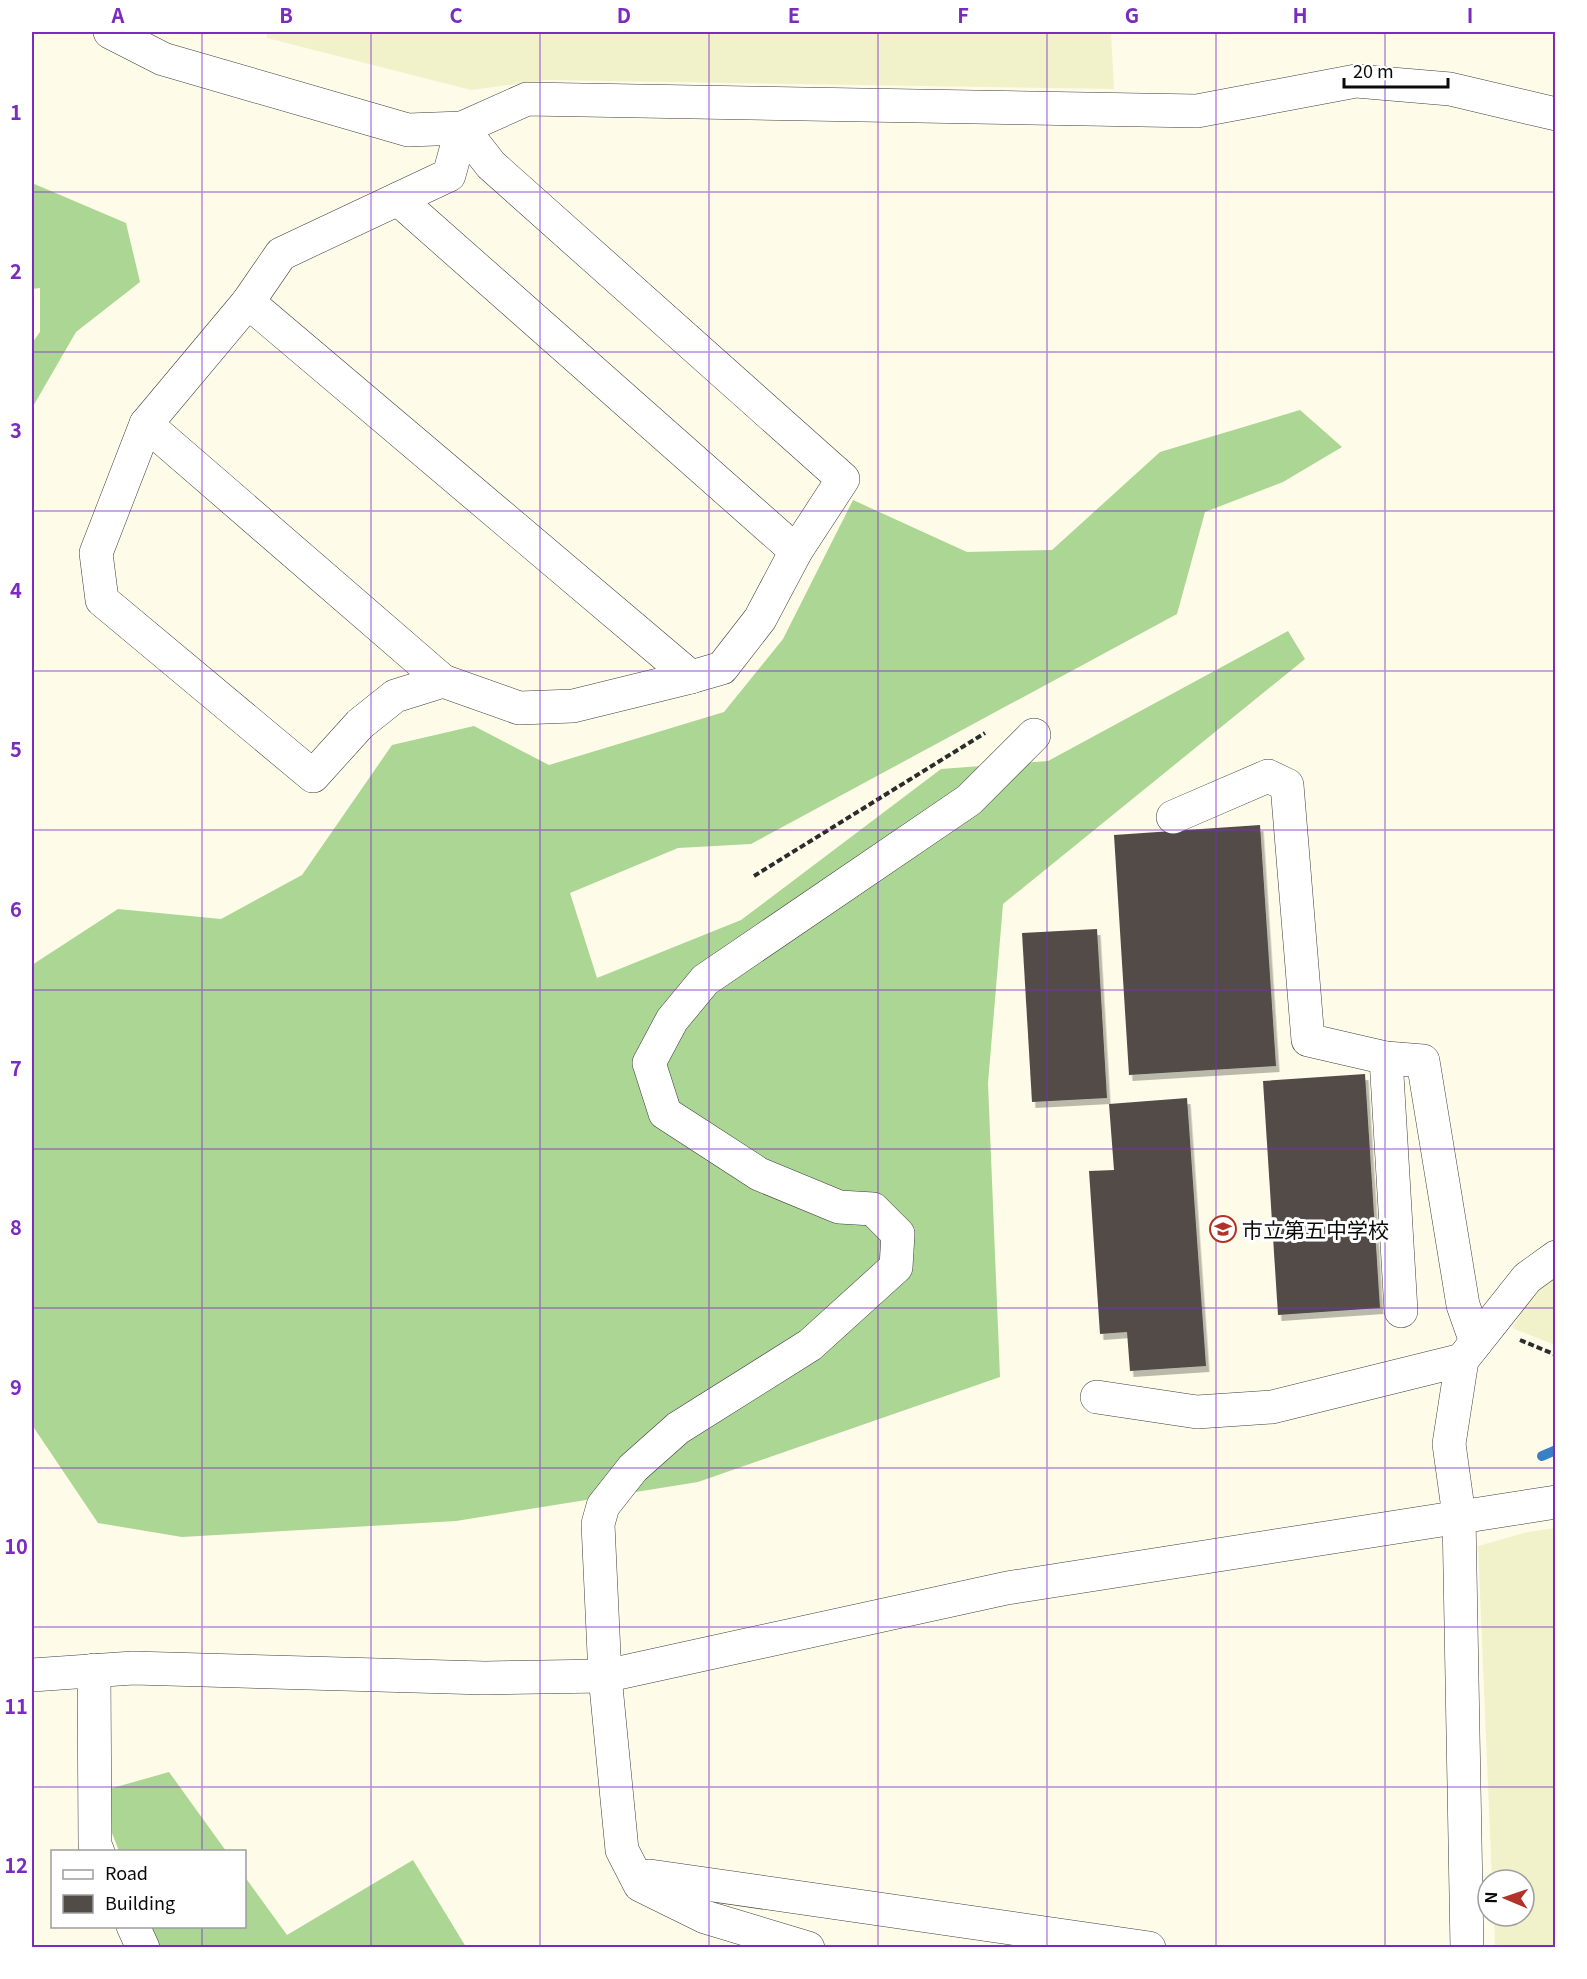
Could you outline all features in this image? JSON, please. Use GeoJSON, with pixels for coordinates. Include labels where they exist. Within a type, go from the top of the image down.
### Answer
{"type":"FeatureCollection","features":[{"type":"Feature","properties":{"kind":"street"},"geometry":{"type":"LineString","coordinates":[[110,32],[163,59],[408,130],[462,128],[527,99],[1197,111],[1356,81],[1450,89],[1556,114]]}},
{"type":"Feature","properties":{"kind":"street"},"geometry":{"type":"LineString","coordinates":[[443,681],[396,696],[360,723],[313,776],[102,600],[96,553],[146,424],[248,302],[281,254],[449,174],[462,128]]}},
{"type":"Feature","properties":{"kind":"street"},"geometry":{"type":"LineString","coordinates":[[146,424],[443,681],[519,708],[573,706],[722,668],[760,619],[796,551],[843,479],[491,165],[462,128]]}},
{"type":"Feature","properties":{"kind":"street"},"geometry":{"type":"LineString","coordinates":[[398,199],[796,551]]}},
{"type":"Feature","properties":{"kind":"street"},"geometry":{"type":"LineString","coordinates":[[248,302],[691,677]]}},
{"type":"Feature","properties":{"kind":"street"},"geometry":{"type":"LineString","coordinates":[[808,1947],[705,1917],[640,1885],[622,1850],[605,1676],[598,1524],[603,1506],[633,1468],[678,1428],[810,1345],[896,1267],[898,1234],[873,1209],[839,1207],[759,1174],[665,1113],[649,1063],[672,1020],[705,980],[969,800],[1034,735]]}},
{"type":"Feature","properties":{"kind":"street"},"geometry":{"type":"LineString","coordinates":[[1173,817],[1268,776],[1287,785],[1308,1040],[1386,1058],[1424,1061],[1469,1351],[1449,1444],[1459,1516],[1467,1947]]}},
{"type":"Feature","properties":{"kind":"street"},"geometry":{"type":"LineString","coordinates":[[1386,1058],[1401,1311]]}},
{"type":"Feature","properties":{"kind":"street"},"geometry":{"type":"LineString","coordinates":[[1097,1397],[1197,1413],[1272,1407],[1469,1351],[1527,1278],[1556,1257]]}},
{"type":"Feature","properties":{"kind":"street"},"geometry":{"type":"LineString","coordinates":[[32,1675],[134,1668],[485,1678],[605,1676],[1007,1588],[1556,1502]]}},
{"type":"Feature","properties":{"kind":"street"},"geometry":{"type":"LineString","coordinates":[[94,1670],[94,1845],[97,1850]]}},
{"type":"Feature","properties":{"kind":"street"},"geometry":{"type":"LineString","coordinates":[[640,1885],[650,1876],[1149,1947]]}},
{"type":"Feature","properties":{"kind":"street"},"geometry":{"type":"LineString","coordinates":[[134,1928],[143,1947]]}},
{"type":"Feature","properties":{"kind":"path"},"geometry":{"type":"LineString","coordinates":[[753,876],[986,732]]}},
{"type":"Feature","properties":{"kind":"green space"},"geometry":{"type":"Polygon","coordinates":[[[266,32],[1111,32],[1114,89],[547,80],[471,90],[267,38],[266,32]]]}},
{"type":"Feature","properties":{"kind":"green space"},"geometry":{"type":"Polygon","coordinates":[[[32,183],[126,223],[140,282],[76,332],[32,408],[32,343],[40,332],[40,288],[32,289],[32,183]]]}},
{"type":"Feature","properties":{"kind":"green space"},"geometry":{"type":"Polygon","coordinates":[[[1300,410],[1342,447],[1283,482],[1205,512],[1177,614],[751,844],[678,848],[570,893],[597,978],[741,920],[941,769],[1048,761],[1288,631],[1305,659],[1003,904],[988,1083],[1000,1377],[698,1482],[456,1521],[182,1537],[98,1523],[32,1425],[32,965],[118,909],[221,919],[302,875],[392,745],[474,726],[549,765],[724,712],[783,639],[853,500],[967,552],[1052,550],[1160,452],[1300,410]]]}},
{"type":"Feature","properties":{"kind":"green space"},"geometry":{"type":"Polygon","coordinates":[[[1555,1276],[1555,1345],[1512,1328],[1536,1290],[1555,1276]]]}},
{"type":"Feature","properties":{"kind":"green space"},"geometry":{"type":"Polygon","coordinates":[[[1555,1528],[1555,1947],[1495,1947],[1494,1928],[1536,1928],[1536,1868],[1491,1868],[1478,1546],[1528,1532],[1555,1528]]]}},
{"type":"Feature","properties":{"kind":"green space"},"geometry":{"type":"Polygon","coordinates":[[[169,1772],[225,1850],[119,1850],[112,1833],[109,1789],[169,1772]]]}},
{"type":"Feature","properties":{"kind":"green space"},"geometry":{"type":"Polygon","coordinates":[[[413,1860],[466,1947],[157,1947],[148,1928],[246,1928],[246,1878],[287,1935],[413,1860]]]}},
{"type":"Feature","properties":{"kind":"building"},"geometry":{"type":"Polygon","coordinates":[[[1260,825],[1276,1066],[1129,1075],[1114,835],[1260,825]]]}},
{"type":"Feature","properties":{"kind":"building"},"geometry":{"type":"Polygon","coordinates":[[[1097,929],[1107,1098],[1032,1102],[1022,933],[1097,929]]]}},
{"type":"Feature","properties":{"kind":"building"},"geometry":{"type":"Polygon","coordinates":[[[1365,1074],[1380,1308],[1278,1315],[1263,1081],[1365,1074]]]}},
{"type":"Feature","properties":{"kind":"building"},"geometry":{"type":"Polygon","coordinates":[[[1187,1098],[1206,1366],[1130,1371],[1127,1332],[1100,1334],[1089,1171],[1114,1170],[1109,1104],[1187,1098]]]}},
{"type":"Feature","properties":{"kind":"waterway"},"geometry":{"type":"LineString","coordinates":[[1542,1456],[1556,1450]]}},
{"type":"Feature","properties":{"kind":"place","name":"市立第五中学校"},"geometry":{"type":"Point","coordinates":[1223,1229]}}]}
